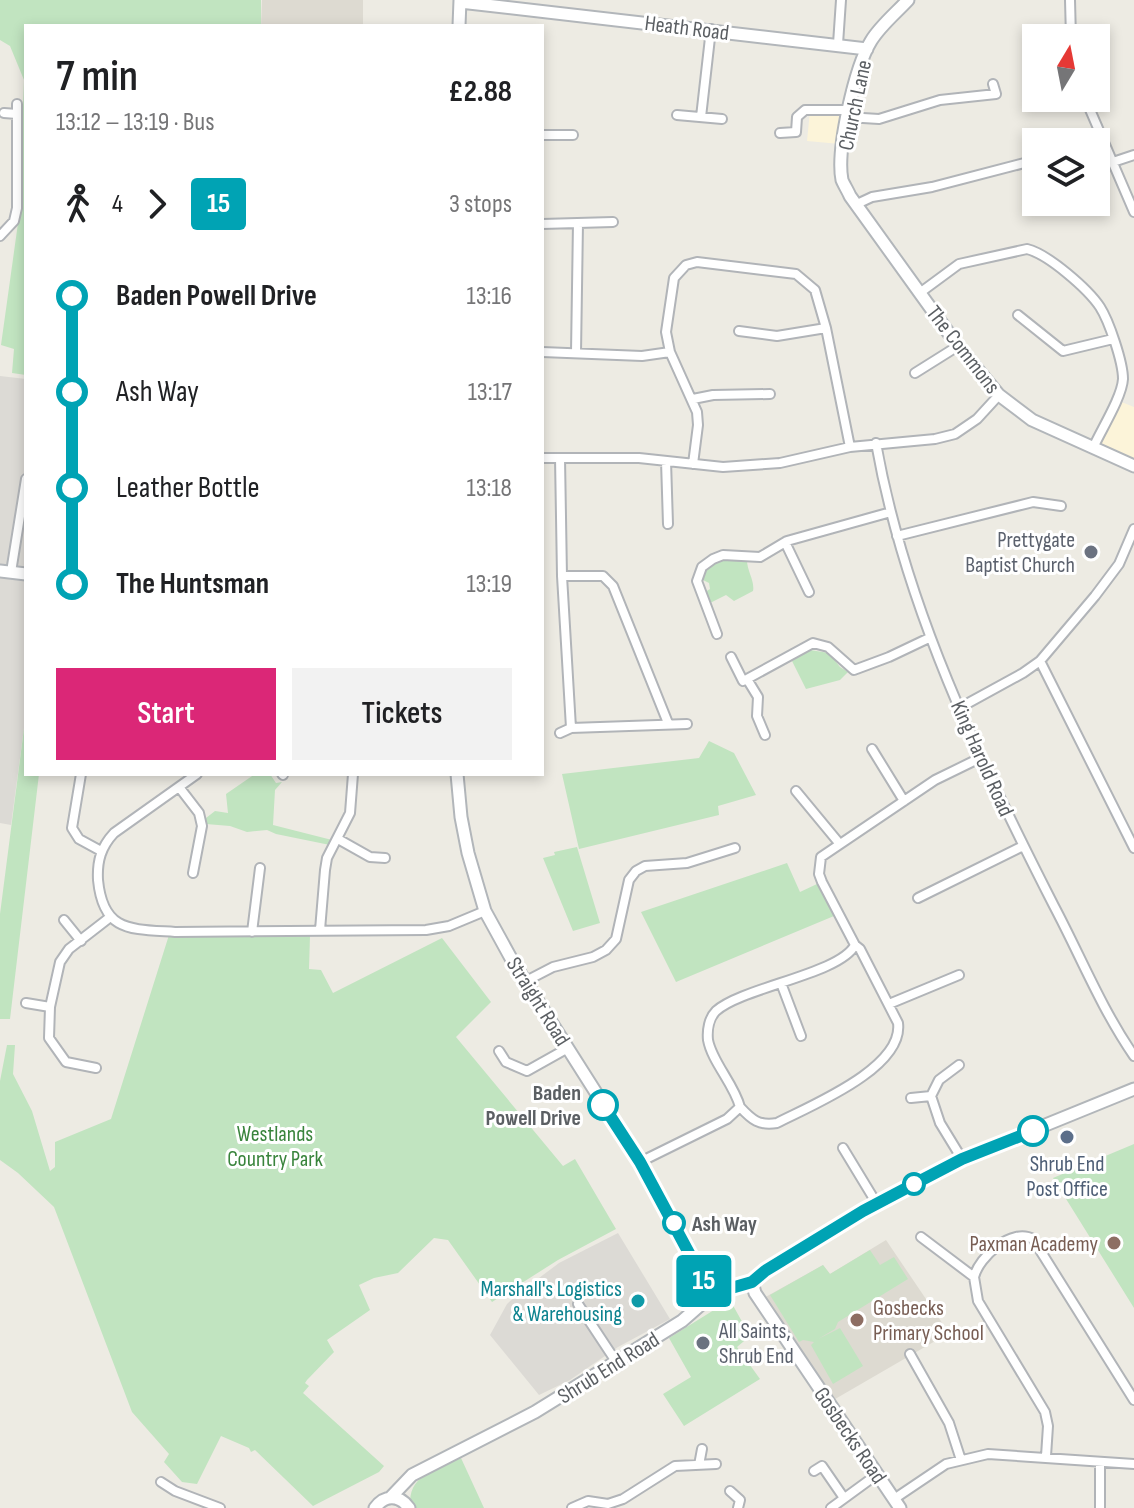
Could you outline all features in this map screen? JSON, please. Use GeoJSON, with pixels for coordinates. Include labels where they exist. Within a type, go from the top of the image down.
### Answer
{"type":"FeatureCollection","features":[{"type":"Feature","properties":{"kind":"street"},"geometry":{"type":"LineString","coordinates":[[838,44],[841,0]]}},
{"type":"Feature","properties":{"kind":"street"},"geometry":{"type":"LineString","coordinates":[[908,0],[917,0]]}},
{"type":"Feature","properties":{"kind":"street","name":"Church Lane"},"geometry":{"type":"LineString","coordinates":[[842,177],[848,114],[867,49],[908,0]]}},
{"type":"Feature","properties":{"kind":"street"},"geometry":{"type":"LineString","coordinates":[[1070,0],[1071,24]]}},
{"type":"Feature","properties":{"kind":"street"},"geometry":{"type":"LineString","coordinates":[[459,24],[460,1]]}},
{"type":"Feature","properties":{"kind":"street","name":"Heath Road"},"geometry":{"type":"LineString","coordinates":[[460,1],[867,49]]}},
{"type":"Feature","properties":{"kind":"street"},"geometry":{"type":"LineString","coordinates":[[701,117],[711,29]]}},
{"type":"Feature","properties":{"kind":"street"},"geometry":{"type":"LineString","coordinates":[[993,84],[1000,105]]}},
{"type":"Feature","properties":{"kind":"street"},"geometry":{"type":"LineString","coordinates":[[796,132],[797,117],[805,110],[879,119],[940,100],[996,94]]}},
{"type":"Feature","properties":{"kind":"street"},"geometry":{"type":"LineString","coordinates":[[0,236],[14,221],[17,208],[17,104]]}},
{"type":"Feature","properties":{"kind":"street"},"geometry":{"type":"LineString","coordinates":[[4,113],[17,114]]}},
{"type":"Feature","properties":{"kind":"street"},"geometry":{"type":"LineString","coordinates":[[677,115],[722,119]]}},
{"type":"Feature","properties":{"kind":"street"},"geometry":{"type":"LineString","coordinates":[[780,133],[807,132]]}},
{"type":"Feature","properties":{"kind":"street"},"geometry":{"type":"LineString","coordinates":[[544,135],[573,135]]}},
{"type":"Feature","properties":{"kind":"street"},"geometry":{"type":"LineString","coordinates":[[1110,155],[1134,212]]}},
{"type":"Feature","properties":{"kind":"street"},"geometry":{"type":"LineString","coordinates":[[1113,162],[1134,155]]}},
{"type":"Feature","properties":{"kind":"street"},"geometry":{"type":"LineString","coordinates":[[857,204],[872,197],[932,187],[1022,164]]}},
{"type":"Feature","properties":{"kind":"street","name":"The Commons"},"geometry":{"type":"LineString","coordinates":[[842,177],[857,204],[958,346],[999,395],[1032,420],[1134,466]]}},
{"type":"Feature","properties":{"kind":"street"},"geometry":{"type":"LineString","coordinates":[[544,224],[613,222]]}},
{"type":"Feature","properties":{"kind":"street"},"geometry":{"type":"LineString","coordinates":[[576,353],[578,223]]}},
{"type":"Feature","properties":{"kind":"street"},"geometry":{"type":"LineString","coordinates":[[921,292],[959,264],[1027,249],[1038,252],[1098,304],[1113,339],[1123,381],[1093,448]]}},
{"type":"Feature","properties":{"kind":"street"},"geometry":{"type":"LineString","coordinates":[[693,464],[698,425],[693,399],[670,352],[666,332],[674,278],[686,265],[697,262],[796,274],[815,290],[826,328],[850,447]]}},
{"type":"Feature","properties":{"kind":"street"},"geometry":{"type":"LineString","coordinates":[[1018,315],[1063,351],[1113,339]]}},
{"type":"Feature","properties":{"kind":"street"},"geometry":{"type":"LineString","coordinates":[[739,331],[777,336],[826,328]]}},
{"type":"Feature","properties":{"kind":"street"},"geometry":{"type":"LineString","coordinates":[[915,373],[958,346]]}},
{"type":"Feature","properties":{"kind":"street"},"geometry":{"type":"LineString","coordinates":[[544,352],[642,356],[670,352]]}},
{"type":"Feature","properties":{"kind":"street"},"geometry":{"type":"LineString","coordinates":[[693,399],[713,395],[770,394]]}},
{"type":"Feature","properties":{"kind":"street"},"geometry":{"type":"LineString","coordinates":[[544,458],[754,466],[850,447],[935,439],[955,434],[977,419],[999,395]]}},
{"type":"Feature","properties":{"kind":"street","name":"King Harold Road"},"geometry":{"type":"LineString","coordinates":[[876,443],[897,536],[929,638],[1023,846],[1094,991],[1130,1041],[1134,1056]]}},
{"type":"Feature","properties":{"kind":"street"},"geometry":{"type":"LineString","coordinates":[[560,458],[562,576],[571,728]]}},
{"type":"Feature","properties":{"kind":"street"},"geometry":{"type":"LineString","coordinates":[[666,461],[668,524]]}},
{"type":"Feature","properties":{"kind":"street"},"geometry":{"type":"LineString","coordinates":[[6,572],[24,498]]}},
{"type":"Feature","properties":{"kind":"street"},"geometry":{"type":"LineString","coordinates":[[897,536],[1033,502],[1061,506]]}},
{"type":"Feature","properties":{"kind":"street"},"geometry":{"type":"LineString","coordinates":[[717,634],[698,589],[702,567],[723,555],[760,557],[785,542],[891,512]]}},
{"type":"Feature","properties":{"kind":"street"},"geometry":{"type":"LineString","coordinates":[[961,707],[1040,661],[1111,575],[1134,529]]}},
{"type":"Feature","properties":{"kind":"street"},"geometry":{"type":"LineString","coordinates":[[785,542],[809,592]]}},
{"type":"Feature","properties":{"kind":"street"},"geometry":{"type":"LineString","coordinates":[[562,576],[603,576],[613,586],[668,723]]}},
{"type":"Feature","properties":{"kind":"street"},"geometry":{"type":"LineString","coordinates":[[743,681],[813,643],[828,647],[854,670],[929,638]]}},
{"type":"Feature","properties":{"kind":"street"},"geometry":{"type":"LineString","coordinates":[[731,657],[743,681],[758,697],[757,716],[765,735]]}},
{"type":"Feature","properties":{"kind":"street"},"geometry":{"type":"LineString","coordinates":[[1040,661],[1134,848]]}},
{"type":"Feature","properties":{"kind":"street"},"geometry":{"type":"LineString","coordinates":[[560,733],[571,728],[687,724]]}},
{"type":"Feature","properties":{"kind":"street"},"geometry":{"type":"LineString","coordinates":[[872,749],[904,801]]}},
{"type":"Feature","properties":{"kind":"street"},"geometry":{"type":"LineString","coordinates":[[855,945],[851,953],[716,1012],[708,1026],[708,1042],[738,1097],[740,1107],[751,1119],[764,1125],[777,1123],[867,1075],[892,1047],[899,1032],[889,1004],[819,874],[821,857],[935,780],[982,757]]}},
{"type":"Feature","properties":{"kind":"street"},"geometry":{"type":"LineString","coordinates":[[81,776],[72,828],[79,839],[101,851]]}},
{"type":"Feature","properties":{"kind":"street"},"geometry":{"type":"LineString","coordinates":[[194,776],[114,833],[101,851],[97,866],[99,893],[109,918],[140,930],[426,930],[449,926],[485,911]]}},
{"type":"Feature","properties":{"kind":"street"},"geometry":{"type":"LineString","coordinates":[[320,930],[327,858],[350,813],[353,776]]}},
{"type":"Feature","properties":{"kind":"street","name":"Straight Road"},"geometry":{"type":"LineString","coordinates":[[457,776],[468,853],[485,911],[513,962],[640,1162],[704,1281],[714,1293]]}},
{"type":"Feature","properties":{"kind":"street"},"geometry":{"type":"LineString","coordinates":[[179,787],[199,813],[202,826],[193,873]]}},
{"type":"Feature","properties":{"kind":"street"},"geometry":{"type":"LineString","coordinates":[[796,791],[839,843]]}},
{"type":"Feature","properties":{"kind":"street"},"geometry":{"type":"LineString","coordinates":[[338,839],[370,857],[385,858]]}},
{"type":"Feature","properties":{"kind":"street"},"geometry":{"type":"LineString","coordinates":[[918,898],[1023,846]]}},
{"type":"Feature","properties":{"kind":"street"},"geometry":{"type":"LineString","coordinates":[[526,981],[553,967],[593,957],[606,950],[616,939],[629,880],[636,871],[645,866],[687,863],[735,848]]}},
{"type":"Feature","properties":{"kind":"street"},"geometry":{"type":"LineString","coordinates":[[252,932],[260,868]]}},
{"type":"Feature","properties":{"kind":"street"},"geometry":{"type":"LineString","coordinates":[[96,1068],[66,1062],[56,1049],[49,1038],[50,1007],[60,962],[69,949],[109,918]]}},
{"type":"Feature","properties":{"kind":"street"},"geometry":{"type":"LineString","coordinates":[[64,920],[81,941]]}},
{"type":"Feature","properties":{"kind":"street"},"geometry":{"type":"LineString","coordinates":[[889,1004],[959,975]]}},
{"type":"Feature","properties":{"kind":"street"},"geometry":{"type":"LineString","coordinates":[[781,983],[801,1036]]}},
{"type":"Feature","properties":{"kind":"street"},"geometry":{"type":"LineString","coordinates":[[26,1003],[50,1007]]}},
{"type":"Feature","properties":{"kind":"street"},"geometry":{"type":"LineString","coordinates":[[499,1051],[506,1062],[527,1071],[568,1048]]}},
{"type":"Feature","properties":{"kind":"street"},"geometry":{"type":"LineString","coordinates":[[959,1065],[939,1080],[931,1096],[940,1123],[962,1159]]}},
{"type":"Feature","properties":{"kind":"street","name":"Shrub End Road"},"geometry":{"type":"LineString","coordinates":[[375,1508],[420,1471],[533,1413],[617,1363],[682,1321],[714,1293],[752,1282],[765,1271],[877,1204],[962,1159],[1134,1089]]}},
{"type":"Feature","properties":{"kind":"street"},"geometry":{"type":"LineString","coordinates":[[911,1098],[931,1096]]}},
{"type":"Feature","properties":{"kind":"street"},"geometry":{"type":"LineString","coordinates":[[640,1162],[727,1119],[740,1107]]}},
{"type":"Feature","properties":{"kind":"street"},"geometry":{"type":"LineString","coordinates":[[843,1148],[877,1204]]}},
{"type":"Feature","properties":{"kind":"street"},"geometry":{"type":"LineString","coordinates":[[1046,1456],[1048,1426],[1045,1412],[978,1301],[974,1277],[983,1259],[999,1246],[1017,1236],[1033,1239],[1134,1400]]}},
{"type":"Feature","properties":{"kind":"street"},"geometry":{"type":"LineString","coordinates":[[921,1237],[974,1277]]}},
{"type":"Feature","properties":{"kind":"street","name":"Gosbecks Road"},"geometry":{"type":"LineString","coordinates":[[752,1282],[757,1297],[897,1504]]}},
{"type":"Feature","properties":{"kind":"street"},"geometry":{"type":"LineString","coordinates":[[578,1304],[617,1363]]}},
{"type":"Feature","properties":{"kind":"street"},"geometry":{"type":"LineString","coordinates":[[910,1354],[949,1423],[961,1460]]}},
{"type":"Feature","properties":{"kind":"street"},"geometry":{"type":"LineString","coordinates":[[699,1465],[702,1449]]}},
{"type":"Feature","properties":{"kind":"street"},"geometry":{"type":"LineString","coordinates":[[897,1504],[935,1470],[988,1454],[1134,1464]]}},
{"type":"Feature","properties":{"kind":"street"},"geometry":{"type":"LineString","coordinates":[[1100,1462],[1100,1508]]}},
{"type":"Feature","properties":{"kind":"street"},"geometry":{"type":"LineString","coordinates":[[572,1508],[588,1501],[608,1504],[623,1499],[675,1466],[716,1464]]}},
{"type":"Feature","properties":{"kind":"street"},"geometry":{"type":"LineString","coordinates":[[821,1466],[844,1498]]}},
{"type":"Feature","properties":{"kind":"street"},"geometry":{"type":"LineString","coordinates":[[391,1497],[407,1505],[408,1489],[420,1471]]}},
{"type":"Feature","properties":{"kind":"street"},"geometry":{"type":"LineString","coordinates":[[831,1508],[868,1481]]}},
{"type":"Feature","properties":{"kind":"street"},"geometry":{"type":"LineString","coordinates":[[161,1482],[175,1491],[220,1508]]}},
{"type":"Feature","properties":{"kind":"street"},"geometry":{"type":"LineString","coordinates":[[730,1491],[742,1503]]}},
{"type":"Feature","properties":{"kind":"street"},"geometry":{"type":"LineString","coordinates":[[623,1499],[630,1508]]}},
{"type":"Feature","properties":{"kind":"shaded area"},"geometry":{"type":"Polygon","coordinates":[[[262,0],[363,0],[363,24],[261,24],[262,0]]]}},
{"type":"Feature","properties":{"kind":"shaded area"},"geometry":{"type":"Polygon","coordinates":[[[835,110],[844,117],[840,144],[807,141],[810,111],[835,110]]]}},
{"type":"Feature","properties":{"kind":"shaded area"},"geometry":{"type":"Polygon","coordinates":[[[0,376],[24,379],[24,728],[11,825],[0,823],[0,376]]]}},
{"type":"Feature","properties":{"kind":"shaded area"},"geometry":{"type":"Polygon","coordinates":[[[1119,401],[1134,407],[1134,459],[1102,444],[1101,440],[1119,401]]]}},
{"type":"Feature","properties":{"kind":"shaded area"},"geometry":{"type":"Polygon","coordinates":[[[618,1233],[670,1319],[618,1347],[570,1380],[539,1395],[490,1335],[507,1304],[519,1293],[559,1263],[618,1233]]]}},
{"type":"Feature","properties":{"kind":"shaded area","name":"Gosbecks Primary School"},"geometry":{"type":"Polygon","coordinates":[[[886,1240],[949,1333],[830,1402],[760,1300],[823,1265],[830,1274],[886,1240]]]}},
{"type":"Feature","properties":{"kind":"green space"},"geometry":{"type":"Polygon","coordinates":[[[0,0],[261,0],[261,24],[24,24],[24,80],[10,46],[0,40],[0,0]]]}},
{"type":"Feature","properties":{"kind":"green space"},"geometry":{"type":"Polygon","coordinates":[[[24,80],[24,375],[12,373],[14,349],[1,345],[19,216],[24,80]]]}},
{"type":"Feature","properties":{"kind":"green space"},"geometry":{"type":"Polygon","coordinates":[[[723,557],[747,560],[753,591],[734,601],[726,595],[708,604],[705,592],[710,589],[709,583],[701,579],[705,568],[723,557]]]}},
{"type":"Feature","properties":{"kind":"green space"},"geometry":{"type":"Polygon","coordinates":[[[810,650],[829,653],[848,672],[840,680],[806,689],[792,661],[810,650]]]}},
{"type":"Feature","properties":{"kind":"green space"},"geometry":{"type":"Polygon","coordinates":[[[24,728],[24,776],[39,776],[10,1019],[0,1019],[0,914],[24,728]]]}},
{"type":"Feature","properties":{"kind":"green space"},"geometry":{"type":"Polygon","coordinates":[[[709,741],[734,753],[756,795],[718,806],[719,815],[579,849],[562,774],[699,758],[709,741]]]}},
{"type":"Feature","properties":{"kind":"green space"},"geometry":{"type":"Polygon","coordinates":[[[252,776],[271,776],[276,783],[282,782],[275,790],[273,825],[332,840],[330,845],[267,830],[247,832],[230,826],[206,824],[206,818],[215,811],[228,813],[226,794],[252,776]]]}},
{"type":"Feature","properties":{"kind":"green space"},"geometry":{"type":"Polygon","coordinates":[[[577,847],[600,923],[573,931],[543,858],[577,847]]]}},
{"type":"Feature","properties":{"kind":"green space"},"geometry":{"type":"Polygon","coordinates":[[[787,863],[800,892],[817,884],[834,916],[676,982],[641,912],[787,863]]]}},
{"type":"Feature","properties":{"kind":"green space","name":"Westlands Country Park"},"geometry":{"type":"Polygon","coordinates":[[[169,935],[310,936],[309,969],[321,970],[333,993],[442,938],[491,1002],[456,1037],[563,1166],[575,1159],[616,1229],[558,1260],[492,1302],[448,1240],[434,1238],[398,1273],[359,1285],[370,1310],[327,1340],[334,1352],[307,1380],[305,1383],[309,1386],[303,1393],[384,1466],[379,1472],[313,1506],[255,1450],[251,1452],[249,1448],[221,1436],[197,1484],[182,1482],[164,1462],[169,1454],[132,1412],[54,1207],[0,1160],[0,1081],[7,1045],[15,1045],[13,1074],[32,1111],[50,1171],[55,1167],[55,1142],[111,1119],[169,935]]]}},
{"type":"Feature","properties":{"kind":"green space","name":"Paxman Academy"},"geometry":{"type":"Polygon","coordinates":[[[1134,1144],[1134,1308],[1053,1178],[1134,1144]]]}},
{"type":"Feature","properties":{"kind":"green space"},"geometry":{"type":"Polygon","coordinates":[[[870,1250],[880,1265],[894,1257],[908,1279],[838,1322],[835,1329],[818,1339],[840,1328],[863,1366],[833,1384],[811,1345],[814,1342],[799,1342],[770,1295],[823,1265],[830,1274],[870,1250]]]}},
{"type":"Feature","properties":{"kind":"green space"},"geometry":{"type":"Polygon","coordinates":[[[730,1300],[750,1336],[737,1347],[760,1379],[684,1426],[663,1394],[691,1377],[669,1338],[730,1300]]]}},
{"type":"Feature","properties":{"kind":"green space"},"geometry":{"type":"Polygon","coordinates":[[[461,1458],[484,1508],[411,1508],[410,1497],[418,1481],[433,1470],[461,1458]]]}},
{"type":"Feature","properties":{"kind":"bus line","name":"15"},"geometry":{"type":"LineString","coordinates":[[603,1105],[640,1162],[704,1281],[714,1293],[752,1282],[863,1211],[962,1159],[1033,1131]]}},
{"type":"Feature","properties":{"kind":"place","name":"Prettygate Baptist Church"},"geometry":{"type":"Point","coordinates":[1091,552]}},
{"type":"Feature","properties":{"kind":"place","name":"Baden Powell Drive"},"geometry":{"type":"Point","coordinates":[603,1105]}},
{"type":"Feature","properties":{"kind":"place","name":"Shrub End Post Office"},"geometry":{"type":"Point","coordinates":[1067,1137]}},
{"type":"Feature","properties":{"kind":"place","name":"Ash Way"},"geometry":{"type":"Point","coordinates":[674,1223]}},
{"type":"Feature","properties":{"kind":"place","name":"Paxman Academy"},"geometry":{"type":"Point","coordinates":[1114,1243]}},
{"type":"Feature","properties":{"kind":"place","name":"Marshall's Logistics & Warehousing"},"geometry":{"type":"Point","coordinates":[638,1301]}},
{"type":"Feature","properties":{"kind":"place","name":"Gosbecks Primary School"},"geometry":{"type":"Point","coordinates":[857,1320]}},
{"type":"Feature","properties":{"kind":"place","name":"All Saints, Shrub End"},"geometry":{"type":"Point","coordinates":[703,1343]}}]}
